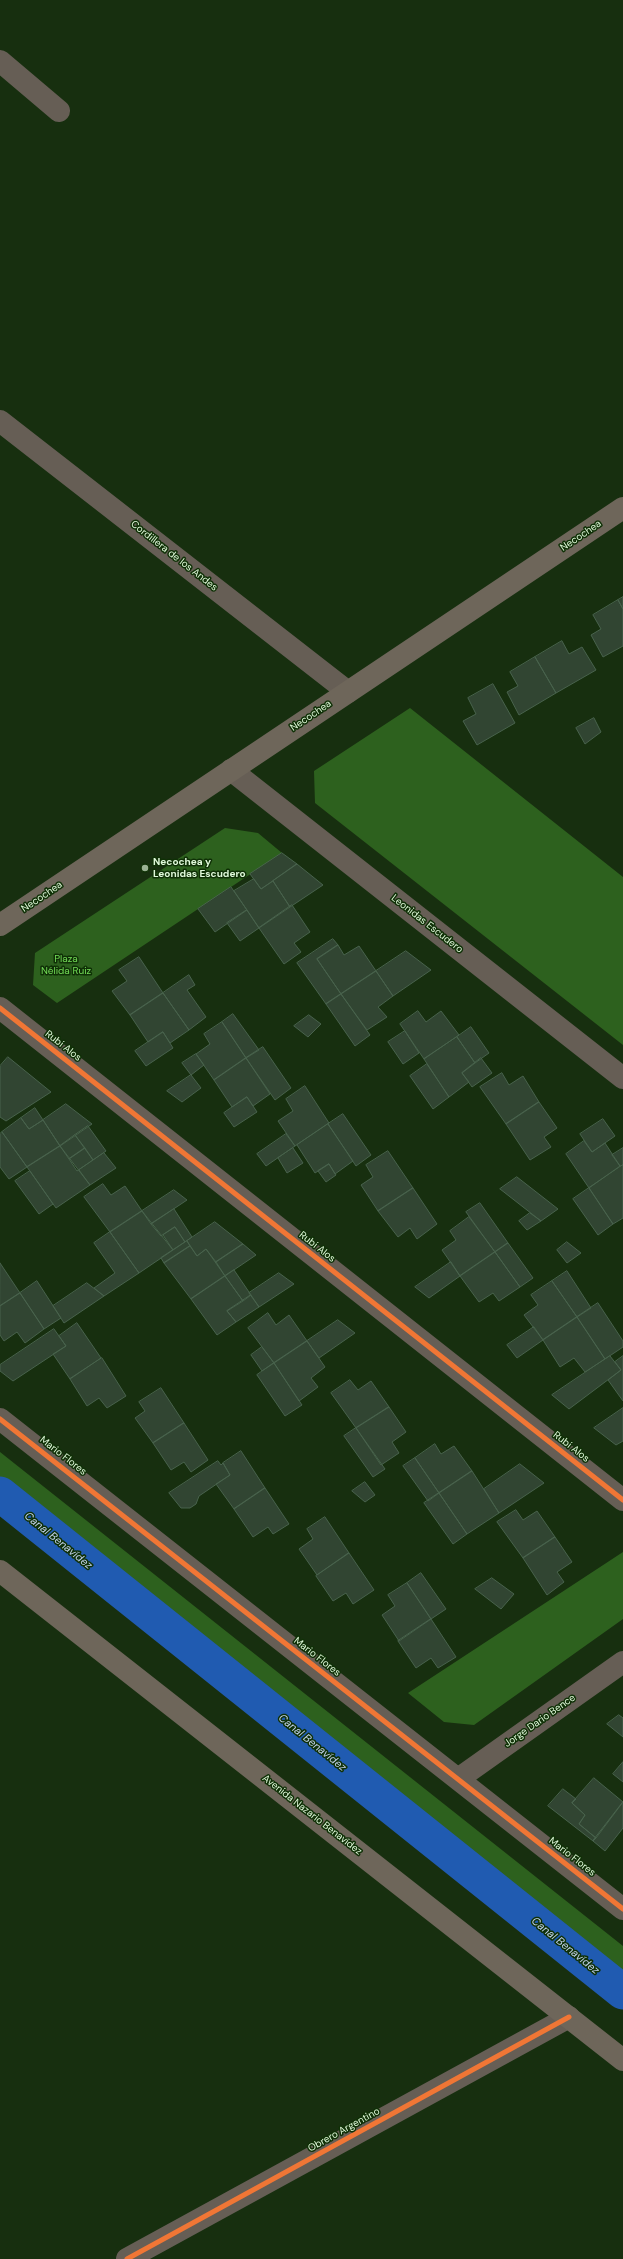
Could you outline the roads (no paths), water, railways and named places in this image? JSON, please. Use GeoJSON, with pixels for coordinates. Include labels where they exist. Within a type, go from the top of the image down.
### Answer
{"type":"FeatureCollection","features":[{"type":"Feature","properties":{"kind":"main road","name":"Necochea"},"geometry":{"type":"LineString","coordinates":[[0,925],[623,508]]}},
{"type":"Feature","properties":{"kind":"main road","name":"Avenida Nazario Benavídez"},"geometry":{"type":"LineString","coordinates":[[0,1571],[623,2060]]}},
{"type":"Feature","properties":{"kind":"street"},"geometry":{"type":"LineString","coordinates":[[0,61],[59,111]]}},
{"type":"Feature","properties":{"kind":"street","name":"Cordillera de los Andes"},"geometry":{"type":"LineString","coordinates":[[0,421],[348,692]]}},
{"type":"Feature","properties":{"kind":"street","name":"Leonidas Escudero"},"geometry":{"type":"LineString","coordinates":[[231,770],[623,1078]]}},
{"type":"Feature","properties":{"kind":"street","name":"Rubi Alos"},"geometry":{"type":"LineString","coordinates":[[0,1008],[623,1500]]}},
{"type":"Feature","properties":{"kind":"street","name":"Mario Flores"},"geometry":{"type":"LineString","coordinates":[[0,1419],[623,1909]]}},
{"type":"Feature","properties":{"kind":"street","name":"Jorge Dario Bence"},"geometry":{"type":"LineString","coordinates":[[458,1779],[623,1662]]}},
{"type":"Feature","properties":{"kind":"street","name":"Obrero Argentino"},"geometry":{"type":"LineString","coordinates":[[127,2259],[569,2017]]}},
{"type":"Feature","properties":{"kind":"waterway","name":"Canal Benavídez"},"geometry":{"type":"LineString","coordinates":[[0,1494],[623,1992]]}},
{"type":"Feature","properties":{"kind":"place","name":"Necochea y Leonidas Escudero"},"geometry":{"type":"Point","coordinates":[145,868]}},
{"type":"Feature","properties":{"kind":"park label","name":"Plaza Nélida Ruiz"},"geometry":{"type":"Point","coordinates":[66,964]}}]}
